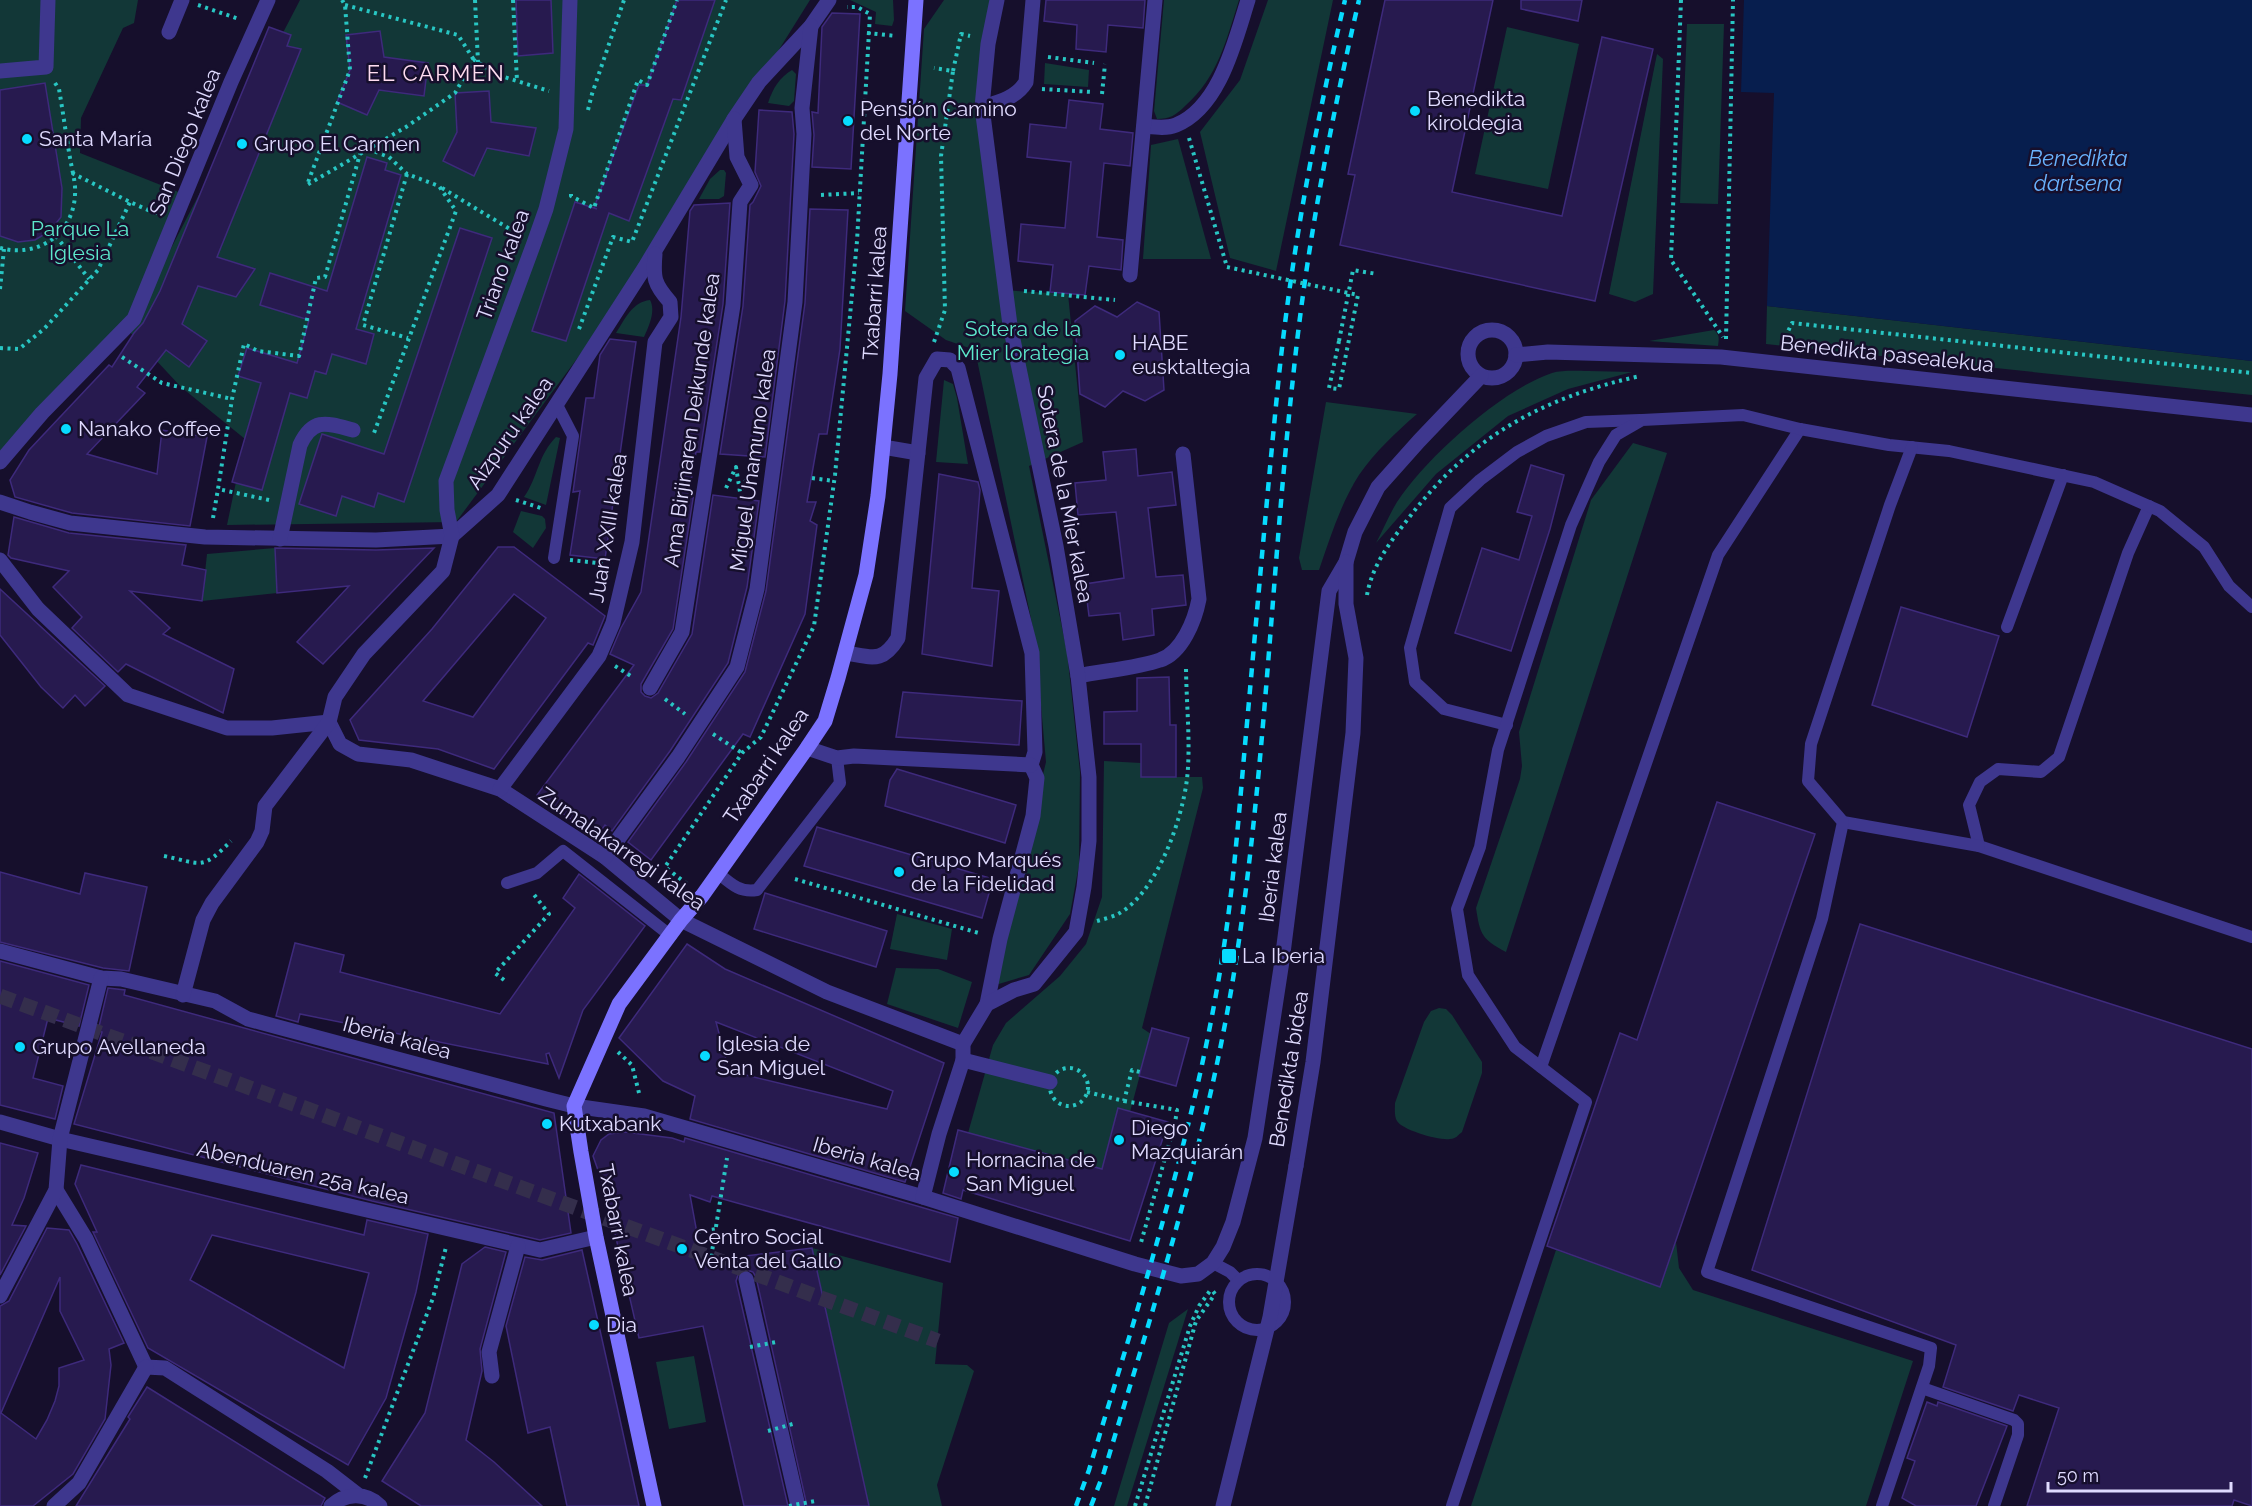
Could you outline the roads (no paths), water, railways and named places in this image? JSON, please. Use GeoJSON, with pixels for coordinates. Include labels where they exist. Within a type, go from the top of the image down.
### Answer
{"type":"FeatureCollection","features":[{"type":"Feature","properties":{"kind":"street"},"geometry":{"type":"LineString","coordinates":[[0,71],[46,67],[48,0]]}},
{"type":"Feature","properties":{"kind":"street","name":"San Diego kalea"},"geometry":{"type":"LineString","coordinates":[[0,462],[42,412],[134,319],[231,82],[268,0]]}},
{"type":"Feature","properties":{"kind":"street","name":"Triano kalea"},"geometry":{"type":"LineString","coordinates":[[452,536],[447,510],[446,481],[546,209],[566,129],[570,0]]}},
{"type":"Feature","properties":{"kind":"street","name":"Txabarri kalea"},"geometry":{"type":"LineString","coordinates":[[654,1506],[596,1237],[574,1106],[619,1004],[681,920],[702,896],[825,721],[846,653],[866,575],[878,496],[907,146],[916,0]]}},
{"type":"Feature","properties":{"kind":"street","name":"Sotera de la Mier kalea"},"geometry":{"type":"LineString","coordinates":[[987,1004],[1014,990],[1034,984],[1076,932],[1089,841],[1089,777],[1078,676],[1056,546],[1010,325],[982,107],[988,44],[997,0]]}},
{"type":"Feature","properties":{"kind":"street"},"geometry":{"type":"LineString","coordinates":[[982,107],[1005,100],[1022,88],[1026,82],[1033,0]]}},
{"type":"Feature","properties":{"kind":"street"},"geometry":{"type":"LineString","coordinates":[[1130,275],[1155,0]]}},
{"type":"Feature","properties":{"kind":"street"},"geometry":{"type":"LineString","coordinates":[[1144,126],[1159,128],[1175,125],[1193,114],[1212,92],[1229,60],[1248,0]]}},
{"type":"Feature","properties":{"kind":"street"},"geometry":{"type":"LineString","coordinates":[[169,32],[188,2]]}},
{"type":"Feature","properties":{"kind":"street","name":"Aizpuru kalea"},"geometry":{"type":"LineString","coordinates":[[452,536],[498,495],[645,267],[734,119],[759,82],[835,3]]}},
{"type":"Feature","properties":{"kind":"street","name":"Miguel Unamuno kalea"},"geometry":{"type":"LineString","coordinates":[[605,857],[699,725],[737,667],[757,589],[795,302],[804,134],[802,108],[811,26]]}},
{"type":"Feature","properties":{"kind":"street","name":"Ama Birjinaren Deikunde kalea"},"geometry":{"type":"LineString","coordinates":[[650,688],[682,632],[733,305],[740,202],[751,185],[737,157],[734,119]]}},
{"type":"Feature","properties":{"kind":"street","name":"Juan XXIII kalea"},"geometry":{"type":"LineString","coordinates":[[500,789],[599,656],[613,623],[628,566],[655,342],[671,317],[670,302],[659,289],[653,276],[655,248]]}},
{"type":"Feature","properties":{"kind":"street"},"geometry":{"type":"LineString","coordinates":[[1491,330],[1506,335],[1515,347],[1516,355],[1514,363],[1504,375],[1497,378],[1481,376],[1474,370],[1467,356],[1468,348],[1477,336],[1491,330]]}},
{"type":"Feature","properties":{"kind":"street","name":"Benedikta pasealekua"},"geometry":{"type":"LineString","coordinates":[[1516,355],[1548,352],[1721,357],[2252,415]]}},
{"type":"Feature","properties":{"kind":"street"},"geometry":{"type":"LineString","coordinates":[[846,653],[876,658],[890,651],[898,638],[926,378],[937,359],[950,360],[958,368],[1032,654],[1035,752],[1031,765],[1037,778],[1033,816],[1000,939],[987,1004],[963,1052],[923,1197]]}},
{"type":"Feature","properties":{"kind":"street","name":"Iberia kalea"},"geometry":{"type":"LineString","coordinates":[[0,951],[101,978],[121,979],[215,1001],[248,1019],[574,1106],[644,1116],[923,1197],[1135,1264],[1180,1276],[1198,1274],[1213,1263],[1223,1247],[1233,1222],[1255,1138],[1295,868],[1329,591],[1346,562],[1354,532],[1378,487],[1481,376]]}},
{"type":"Feature","properties":{"kind":"street"},"geometry":{"type":"LineString","coordinates":[[280,539],[300,445],[306,433],[321,424],[332,424],[353,430]]}},
{"type":"Feature","properties":{"kind":"street"},"geometry":{"type":"LineString","coordinates":[[883,447],[918,453]]}},
{"type":"Feature","properties":{"kind":"street"},"geometry":{"type":"LineString","coordinates":[[1078,676],[1162,660],[1177,648],[1197,612],[1198,599],[1183,454]]}},
{"type":"Feature","properties":{"kind":"street"},"geometry":{"type":"LineString","coordinates":[[0,502],[30,513],[70,523],[210,538],[376,540],[452,536],[443,571],[364,654],[335,697],[329,722],[265,806],[262,831],[257,842],[212,903],[203,920],[183,995]]}},
{"type":"Feature","properties":{"kind":"street"},"geometry":{"type":"LineString","coordinates":[[0,560],[38,609],[128,695],[227,728],[272,728],[329,722]]}},
{"type":"Feature","properties":{"kind":"street","name":"Benedikta bidea"},"geometry":{"type":"LineString","coordinates":[[1223,1506],[1270,1317],[1317,1029],[1353,733],[1356,658],[1346,604],[1346,562]]}},
{"type":"Feature","properties":{"kind":"street"},"geometry":{"type":"LineString","coordinates":[[1321,644],[1328,631],[1339,621],[1349,623]]}},
{"type":"Feature","properties":{"kind":"street","name":"Zumalakarregi kalea"},"geometry":{"type":"LineString","coordinates":[[329,722],[340,744],[358,754],[411,760],[500,789],[605,857],[681,920],[826,992],[963,1052],[1050,1082]]}},
{"type":"Feature","properties":{"kind":"street"},"geometry":{"type":"LineString","coordinates":[[807,748],[837,758],[854,756],[1031,765]]}},
{"type":"Feature","properties":{"kind":"street"},"geometry":{"type":"LineString","coordinates":[[0,1296],[56,1190],[60,1139],[101,978]]}},
{"type":"Feature","properties":{"kind":"street","name":"Abenduaren 25a kalea"},"geometry":{"type":"LineString","coordinates":[[0,1122],[60,1139],[450,1228],[518,1246],[540,1250],[596,1237]]}},
{"type":"Feature","properties":{"kind":"street"},"geometry":{"type":"LineString","coordinates":[[56,1190],[86,1239],[146,1367]]}},
{"type":"Feature","properties":{"kind":"street"},"geometry":{"type":"LineString","coordinates":[[492,1376],[489,1352],[518,1246]]}},
{"type":"Feature","properties":{"kind":"street"},"geometry":{"type":"LineString","coordinates":[[746,1279],[798,1506]]}},
{"type":"Feature","properties":{"kind":"street"},"geometry":{"type":"LineString","coordinates":[[146,1367],[165,1368],[327,1471],[358,1495],[380,1506]]}},
{"type":"Feature","properties":{"kind":"street"},"geometry":{"type":"LineString","coordinates":[[54,1506],[79,1483],[146,1367]]}},
{"type":"Feature","properties":{"kind":"street"},"geometry":{"type":"LineString","coordinates":[[331,1506],[341,1498],[358,1495]]}},
{"type":"Feature","properties":{"kind":"lane"},"geometry":{"type":"LineString","coordinates":[[554,558],[573,436],[557,405]]}},
{"type":"Feature","properties":{"kind":"lane"},"geometry":{"type":"LineString","coordinates":[[1507,725],[1444,709],[1415,682],[1410,648],[1450,508],[1480,480],[1517,452],[1546,436],[1586,422],[1743,415],[1800,429],[1949,451],[2094,482],[2160,511],[2204,547],[2229,586],[2252,607]]}},
{"type":"Feature","properties":{"kind":"lane"},"geometry":{"type":"LineString","coordinates":[[1452,1506],[1586,1102],[1515,1047],[1468,975],[1457,909],[1480,847],[1498,750],[1571,525],[1599,462],[1616,435],[1642,420]]}},
{"type":"Feature","properties":{"kind":"lane"},"geometry":{"type":"LineString","coordinates":[[1541,1067],[1718,555],[1800,429]]}},
{"type":"Feature","properties":{"kind":"lane"},"geometry":{"type":"LineString","coordinates":[[1912,447],[1890,505],[1811,744],[1808,781],[1843,822],[1979,846],[2252,937]]}},
{"type":"Feature","properties":{"kind":"lane"},"geometry":{"type":"LineString","coordinates":[[2007,627],[2063,475]]}},
{"type":"Feature","properties":{"kind":"lane"},"geometry":{"type":"LineString","coordinates":[[1979,846],[1969,805],[1980,782],[1998,770],[2041,772],[2059,757],[2128,553],[2150,506]]}},
{"type":"Feature","properties":{"kind":"lane"},"geometry":{"type":"LineString","coordinates":[[718,873],[732,885],[746,892],[757,890],[840,783],[837,758]]}},
{"type":"Feature","properties":{"kind":"lane"},"geometry":{"type":"LineString","coordinates":[[1843,822],[1822,919],[1707,1272],[1932,1348],[1929,1366],[1882,1506]]}},
{"type":"Feature","properties":{"kind":"lane"},"geometry":{"type":"LineString","coordinates":[[507,884],[537,873],[563,851],[670,936]]}},
{"type":"Feature","properties":{"kind":"lane"},"geometry":{"type":"LineString","coordinates":[[1213,1263],[1230,1272],[1238,1280]]}},
{"type":"Feature","properties":{"kind":"lane"},"geometry":{"type":"LineString","coordinates":[[1255,1274],[1273,1279],[1283,1294],[1284,1303],[1278,1320],[1271,1326],[1254,1330],[1237,1322],[1229,1305],[1229,1296],[1238,1280],[1255,1274]]}},
{"type":"Feature","properties":{"kind":"lane"},"geometry":{"type":"LineString","coordinates":[[1922,1388],[2014,1420],[2018,1424],[2018,1435],[1994,1506]]}},
{"type":"Feature","properties":{"kind":"water","name":"Benedikta dartsena"},"geometry":{"type":"Polygon","coordinates":[[[1744,0],[2252,0],[2252,361],[1767,306],[1774,93],[1741,92],[1744,0]]]}},
{"type":"Feature","properties":{"kind":"tunnel"},"geometry":{"type":"LineString","coordinates":[[0,996],[938,1341]]}},
{"type":"Feature","properties":{"kind":"railway"},"geometry":{"type":"LineString","coordinates":[[1076,1506],[1089,1470],[1166,1210],[1213,1013],[1233,871],[1283,336],[1305,191],[1345,0]]}},
{"type":"Feature","properties":{"kind":"railway"},"geometry":{"type":"LineString","coordinates":[[1091,1506],[1104,1472],[1181,1212],[1227,1014],[1248,876],[1298,330],[1320,188],[1359,0]]}},
{"type":"Feature","properties":{"kind":"place","name":"Benedikta kiroldegia"},"geometry":{"type":"Point","coordinates":[1415,111]}},
{"type":"Feature","properties":{"kind":"place","name":"Pensión Camino del Norte"},"geometry":{"type":"Point","coordinates":[848,121]}},
{"type":"Feature","properties":{"kind":"place","name":"Santa María"},"geometry":{"type":"Point","coordinates":[27,139]}},
{"type":"Feature","properties":{"kind":"place","name":"Grupo El Carmen"},"geometry":{"type":"Point","coordinates":[242,144]}},
{"type":"Feature","properties":{"kind":"place","name":"HABE eusktaltegia"},"geometry":{"type":"Point","coordinates":[1120,355]}},
{"type":"Feature","properties":{"kind":"place","name":"Nanako Coffee"},"geometry":{"type":"Point","coordinates":[66,429]}},
{"type":"Feature","properties":{"kind":"place","name":"Grupo Marqués de la Fidelidad"},"geometry":{"type":"Point","coordinates":[899,872]}},
{"type":"Feature","properties":{"kind":"place","name":"La Iberia"},"geometry":{"type":"Point","coordinates":[1229,956]}},
{"type":"Feature","properties":{"kind":"place","name":"Grupo Avellaneda"},"geometry":{"type":"Point","coordinates":[20,1047]}},
{"type":"Feature","properties":{"kind":"place","name":"Iglesia de San Miguel"},"geometry":{"type":"Point","coordinates":[705,1056]}},
{"type":"Feature","properties":{"kind":"place","name":"Kutxabank"},"geometry":{"type":"Point","coordinates":[547,1124]}},
{"type":"Feature","properties":{"kind":"place","name":"Diego Mazquiarán"},"geometry":{"type":"Point","coordinates":[1119,1140]}},
{"type":"Feature","properties":{"kind":"place","name":"Hornacina de San Miguel"},"geometry":{"type":"Point","coordinates":[954,1172]}},
{"type":"Feature","properties":{"kind":"place","name":"Centro Social Venta del Gallo"},"geometry":{"type":"Point","coordinates":[682,1249]}},
{"type":"Feature","properties":{"kind":"place","name":"Dia"},"geometry":{"type":"Point","coordinates":[594,1325]}},
{"type":"Feature","properties":{"kind":"district","name":"EL CARMEN"},"geometry":{"type":"Point","coordinates":[436,73]}},
{"type":"Feature","properties":{"kind":"park label","name":"Parque La Iglesia"},"geometry":{"type":"Point","coordinates":[80,241]}},
{"type":"Feature","properties":{"kind":"park label","name":"Sotera de la Mier lorategia"},"geometry":{"type":"Point","coordinates":[1023,341]}}]}
